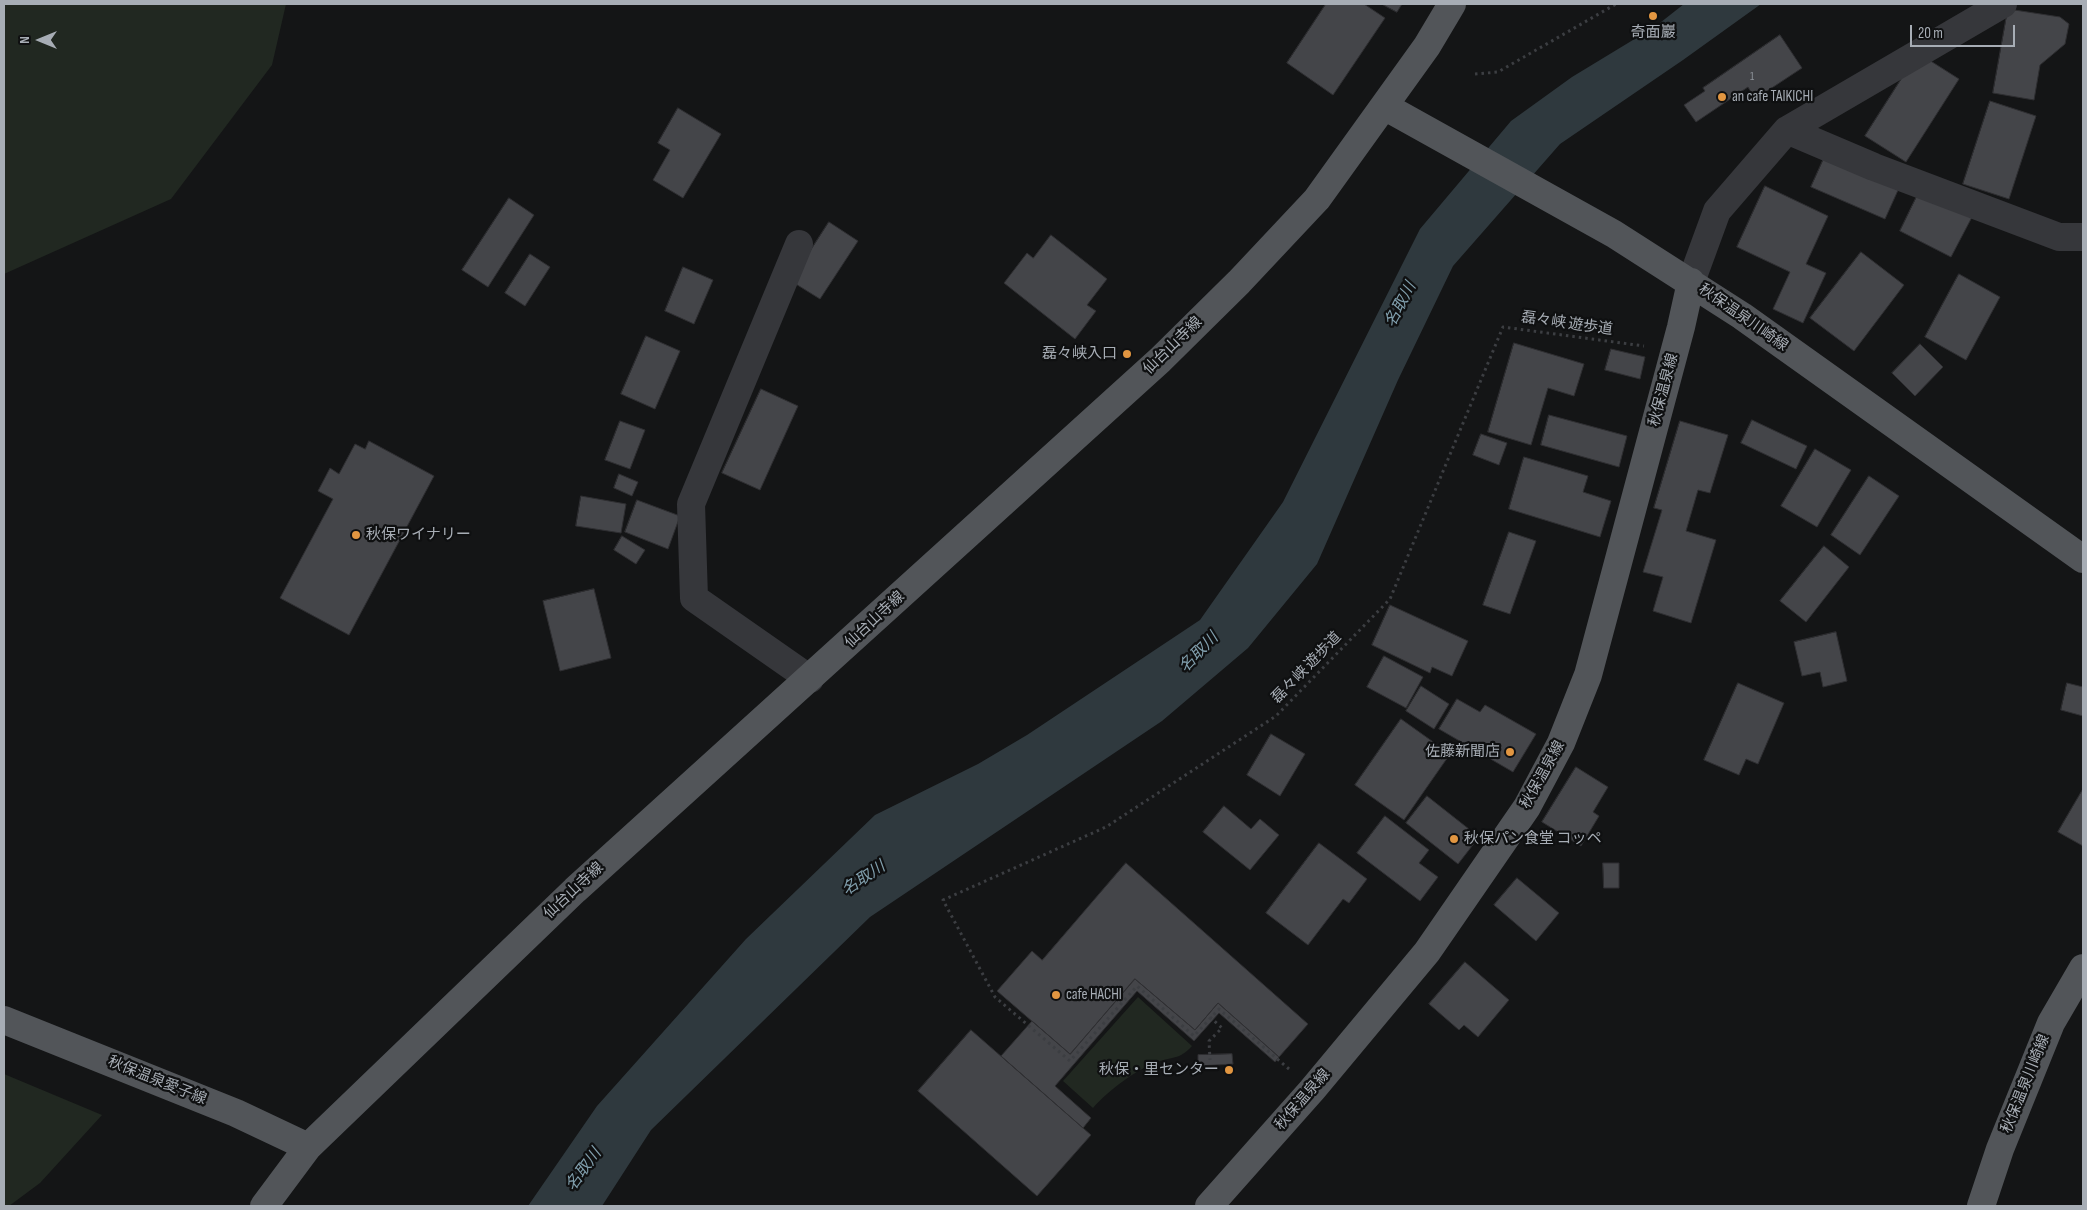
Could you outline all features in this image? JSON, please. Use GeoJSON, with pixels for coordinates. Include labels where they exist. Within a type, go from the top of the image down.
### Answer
{"type":"FeatureCollection","features":[{"type":"Feature","properties":{"kind":"main road","name":"仙台山寺線"},"geometry":{"type":"LineString","coordinates":[[264,1206],[308,1147],[575,890],[1160,360],[1226,295],[1316,199],[1431,40],[1452,4]]}},
{"type":"Feature","properties":{"kind":"main road","name":"秋保温泉川崎線"},"geometry":{"type":"LineString","coordinates":[[1384,106],[1614,234],[1691,282],[1742,316],[2083,559]]}},
{"type":"Feature","properties":{"kind":"main road","name":"秋保温泉線"},"geometry":{"type":"LineString","coordinates":[[1209,1206],[1312,1090],[1427,952],[1527,807],[1561,743],[1588,675],[1682,327],[1691,282]]}},
{"type":"Feature","properties":{"kind":"main road","name":"秋保温泉川崎線"},"geometry":{"type":"LineString","coordinates":[[1981,1206],[2000,1149],[2051,1023],[2083,968]]}},
{"type":"Feature","properties":{"kind":"main road","name":"秋保温泉愛子線"},"geometry":{"type":"LineString","coordinates":[[4,1020],[236,1113],[308,1147]]}},
{"type":"Feature","properties":{"kind":"street"},"geometry":{"type":"LineString","coordinates":[[1691,282],[1717,212],[1788,130],[2003,4]]}},
{"type":"Feature","properties":{"kind":"street"},"geometry":{"type":"LineString","coordinates":[[1788,130],[1874,167],[2059,237],[2083,237]]}},
{"type":"Feature","properties":{"kind":"street"},"geometry":{"type":"LineString","coordinates":[[799,244],[691,504],[694,598],[810,679]]}},
{"type":"Feature","properties":{"kind":"path"},"geometry":{"type":"LineString","coordinates":[[1475,74],[1498,72],[1616,4]]}},
{"type":"Feature","properties":{"kind":"path","name":"磊々峡 遊歩道"},"geometry":{"type":"LineString","coordinates":[[1210,1017],[1194,1036],[1137,986],[1070,1061],[995,997],[943,900],[1106,826],[1276,716],[1390,599],[1503,327],[1647,346]]}},
{"type":"Feature","properties":{"kind":"path"},"geometry":{"type":"LineString","coordinates":[[1210,1060],[1209,1041],[1222,1028],[1210,1017],[1219,1009],[1312,1090]]}},
{"type":"Feature","properties":{"kind":"shaded area"},"geometry":{"type":"Polygon","coordinates":[[[4,4],[286,4],[272,65],[171,199],[4,274],[4,4]]]}},
{"type":"Feature","properties":{"kind":"shaded area"},"geometry":{"type":"Polygon","coordinates":[[[1138,997],[1192,1046],[1180,1056],[1157,1062],[1131,1076],[1114,1088],[1093,1108],[1063,1081],[1138,997]]]}},
{"type":"Feature","properties":{"kind":"shaded area"},"geometry":{"type":"Polygon","coordinates":[[[4,1074],[102,1115],[40,1183],[9,1206],[4,1206],[4,1074]]]}},
{"type":"Feature","properties":{"kind":"water","name":"名取川"},"geometry":{"type":"Polygon","coordinates":[[[1684,4],[1761,4],[1560,144],[1453,266],[1398,380],[1317,564],[1248,648],[1162,721],[870,917],[651,1130],[602,1206],[528,1206],[597,1106],[746,939],[875,815],[978,764],[1027,735],[1200,620],[1283,502],[1420,229],[1511,121],[1572,77],[1656,26],[1684,4]]]}},
{"type":"Feature","properties":{"kind":"building"},"geometry":{"type":"Polygon","coordinates":[[[1326,4],[1364,4],[1385,18],[1333,95],[1287,63],[1326,4]]]}},
{"type":"Feature","properties":{"kind":"building"},"geometry":{"type":"Polygon","coordinates":[[[1382,4],[1402,4],[1397,12],[1382,4]]]}},
{"type":"Feature","properties":{"kind":"building"},"geometry":{"type":"Polygon","coordinates":[[[2008,9],[2060,17],[2069,24],[2065,44],[2040,65],[2034,100],[1993,93],[2008,9]]]}},
{"type":"Feature","properties":{"kind":"building"},"geometry":{"type":"Polygon","coordinates":[[[1780,35],[1802,68],[1755,99],[1748,87],[1696,122],[1684,105],[1705,91],[1703,88],[1780,35]]]}},
{"type":"Feature","properties":{"kind":"building"},"geometry":{"type":"Polygon","coordinates":[[[1918,53],[1959,79],[1906,162],[1865,136],[1918,53]]]}},
{"type":"Feature","properties":{"kind":"building"},"geometry":{"type":"Polygon","coordinates":[[[1990,101],[2036,116],[2009,199],[1963,184],[1990,101]]]}},
{"type":"Feature","properties":{"kind":"building"},"geometry":{"type":"Polygon","coordinates":[[[678,108],[721,134],[683,198],[653,180],[670,150],[658,143],[678,108]]]}},
{"type":"Feature","properties":{"kind":"building"},"geometry":{"type":"Polygon","coordinates":[[[1825,156],[1899,188],[1885,219],[1811,187],[1825,156]]]}},
{"type":"Feature","properties":{"kind":"building"},"geometry":{"type":"Polygon","coordinates":[[[1765,186],[1828,216],[1806,264],[1826,273],[1803,323],[1773,309],[1790,272],[1737,247],[1765,186]]]}},
{"type":"Feature","properties":{"kind":"building"},"geometry":{"type":"Polygon","coordinates":[[[1920,190],[1972,217],[1951,257],[1900,231],[1920,190]]]}},
{"type":"Feature","properties":{"kind":"building"},"geometry":{"type":"Polygon","coordinates":[[[509,198],[534,215],[488,287],[462,270],[509,198]]]}},
{"type":"Feature","properties":{"kind":"building"},"geometry":{"type":"Polygon","coordinates":[[[829,222],[858,241],[820,299],[791,281],[829,222]]]}},
{"type":"Feature","properties":{"kind":"building"},"geometry":{"type":"Polygon","coordinates":[[[1051,235],[1107,279],[1087,305],[1096,311],[1075,339],[1004,283],[1027,253],[1033,258],[1051,235]]]}},
{"type":"Feature","properties":{"kind":"building"},"geometry":{"type":"Polygon","coordinates":[[[1861,252],[1904,285],[1854,351],[1810,318],[1861,252]]]}},
{"type":"Feature","properties":{"kind":"building"},"geometry":{"type":"Polygon","coordinates":[[[530,254],[550,267],[525,306],[505,293],[530,254]]]}},
{"type":"Feature","properties":{"kind":"building"},"geometry":{"type":"Polygon","coordinates":[[[683,267],[713,280],[694,324],[665,311],[683,267]]]}},
{"type":"Feature","properties":{"kind":"building"},"geometry":{"type":"Polygon","coordinates":[[[1959,274],[2000,297],[1966,360],[1925,337],[1959,274]]]}},
{"type":"Feature","properties":{"kind":"building"},"geometry":{"type":"Polygon","coordinates":[[[646,336],[680,351],[655,409],[621,394],[646,336]]]}},
{"type":"Feature","properties":{"kind":"building"},"geometry":{"type":"Polygon","coordinates":[[[1514,343],[1584,364],[1574,396],[1548,388],[1531,445],[1488,432],[1514,343]]]}},
{"type":"Feature","properties":{"kind":"building"},"geometry":{"type":"Polygon","coordinates":[[[1920,344],[1943,367],[1915,396],[1892,373],[1920,344]]]}},
{"type":"Feature","properties":{"kind":"building"},"geometry":{"type":"Polygon","coordinates":[[[1611,349],[1645,357],[1640,379],[1605,370],[1611,349]]]}},
{"type":"Feature","properties":{"kind":"building"},"geometry":{"type":"Polygon","coordinates":[[[761,389],[798,406],[760,490],[722,473],[761,389]]]}},
{"type":"Feature","properties":{"kind":"building"},"geometry":{"type":"Polygon","coordinates":[[[1549,415],[1627,436],[1619,467],[1541,445],[1549,415]]]}},
{"type":"Feature","properties":{"kind":"building"},"geometry":{"type":"Polygon","coordinates":[[[1752,420],[1807,446],[1796,469],[1741,443],[1752,420]]]}},
{"type":"Feature","properties":{"kind":"building"},"geometry":{"type":"Polygon","coordinates":[[[620,421],[645,430],[630,469],[605,460],[620,421]]]}},
{"type":"Feature","properties":{"kind":"building"},"geometry":{"type":"Polygon","coordinates":[[[1680,421],[1728,435],[1710,493],[1698,490],[1686,531],[1716,540],[1691,623],[1653,611],[1663,577],[1643,572],[1662,510],[1654,508],[1680,421]]]}},
{"type":"Feature","properties":{"kind":"building"},"geometry":{"type":"Polygon","coordinates":[[[1481,434],[1507,443],[1499,465],[1473,455],[1481,434]]]}},
{"type":"Feature","properties":{"kind":"building"},"geometry":{"type":"Polygon","coordinates":[[[369,441],[434,476],[349,635],[280,598],[333,499],[318,491],[330,468],[339,474],[355,444],[365,449],[369,441]]]}},
{"type":"Feature","properties":{"kind":"building"},"geometry":{"type":"Polygon","coordinates":[[[1815,449],[1851,470],[1817,527],[1781,506],[1815,449]]]}},
{"type":"Feature","properties":{"kind":"building"},"geometry":{"type":"Polygon","coordinates":[[[1524,457],[1588,476],[1583,492],[1611,501],[1600,537],[1509,509],[1524,457]]]}},
{"type":"Feature","properties":{"kind":"building"},"geometry":{"type":"Polygon","coordinates":[[[619,474],[638,482],[632,496],[614,488],[619,474]]]}},
{"type":"Feature","properties":{"kind":"building"},"geometry":{"type":"Polygon","coordinates":[[[1869,476],[1899,496],[1860,555],[1831,535],[1869,476]]]}},
{"type":"Feature","properties":{"kind":"building"},"geometry":{"type":"Polygon","coordinates":[[[581,496],[626,504],[621,533],[576,526],[581,496]]]}},
{"type":"Feature","properties":{"kind":"building"},"geometry":{"type":"Polygon","coordinates":[[[637,500],[680,516],[668,549],[625,532],[637,500]]]}},
{"type":"Feature","properties":{"kind":"building"},"geometry":{"type":"Polygon","coordinates":[[[1509,532],[1536,541],[1510,614],[1483,605],[1509,532]]]}},
{"type":"Feature","properties":{"kind":"building"},"geometry":{"type":"Polygon","coordinates":[[[622,536],[645,550],[636,564],[614,550],[622,536]]]}},
{"type":"Feature","properties":{"kind":"building"},"geometry":{"type":"Polygon","coordinates":[[[1824,546],[1849,567],[1806,622],[1780,601],[1824,546]]]}},
{"type":"Feature","properties":{"kind":"building"},"geometry":{"type":"Polygon","coordinates":[[[594,589],[611,658],[560,671],[543,601],[594,589]]]}},
{"type":"Feature","properties":{"kind":"building"},"geometry":{"type":"Polygon","coordinates":[[[1390,605],[1468,641],[1452,676],[1432,667],[1430,673],[1372,645],[1390,605]]]}},
{"type":"Feature","properties":{"kind":"building"},"geometry":{"type":"Polygon","coordinates":[[[1836,632],[1847,681],[1823,687],[1820,672],[1802,676],[1794,642],[1836,632]]]}},
{"type":"Feature","properties":{"kind":"building"},"geometry":{"type":"Polygon","coordinates":[[[1384,656],[1423,677],[1406,708],[1367,687],[1384,656]]]}},
{"type":"Feature","properties":{"kind":"building"},"geometry":{"type":"Polygon","coordinates":[[[1738,683],[1784,703],[1758,764],[1746,759],[1739,775],[1704,760],[1738,683]]]}},
{"type":"Feature","properties":{"kind":"building"},"geometry":{"type":"Polygon","coordinates":[[[2067,683],[2083,687],[2083,716],[2061,710],[2067,683]]]}},
{"type":"Feature","properties":{"kind":"building"},"geometry":{"type":"Polygon","coordinates":[[[1421,686],[1449,704],[1434,729],[1406,711],[1421,686]]]}},
{"type":"Feature","properties":{"kind":"building"},"geometry":{"type":"Polygon","coordinates":[[[1457,699],[1480,712],[1485,705],[1536,734],[1513,772],[1439,729],[1457,699]]]}},
{"type":"Feature","properties":{"kind":"building"},"geometry":{"type":"Polygon","coordinates":[[[1401,719],[1450,754],[1404,820],[1355,785],[1401,719]]]}},
{"type":"Feature","properties":{"kind":"building"},"geometry":{"type":"Polygon","coordinates":[[[1271,734],[1305,754],[1280,796],[1247,775],[1271,734]]]}},
{"type":"Feature","properties":{"kind":"building"},"geometry":{"type":"Polygon","coordinates":[[[1576,767],[1608,787],[1593,812],[1599,816],[1581,846],[1542,822],[1576,767]]]}},
{"type":"Feature","properties":{"kind":"building"},"geometry":{"type":"Polygon","coordinates":[[[2083,789],[2083,846],[2058,832],[2083,789]]]}},
{"type":"Feature","properties":{"kind":"building"},"geometry":{"type":"Polygon","coordinates":[[[1427,796],[1479,837],[1458,864],[1406,823],[1427,796]]]}},
{"type":"Feature","properties":{"kind":"building"},"geometry":{"type":"Polygon","coordinates":[[[1224,806],[1251,829],[1260,819],[1279,835],[1250,870],[1203,832],[1224,806]]]}},
{"type":"Feature","properties":{"kind":"building"},"geometry":{"type":"Polygon","coordinates":[[[1385,816],[1429,850],[1419,863],[1438,877],[1420,901],[1357,853],[1385,816]]]}},
{"type":"Feature","properties":{"kind":"building"},"geometry":{"type":"Polygon","coordinates":[[[1319,843],[1367,879],[1349,903],[1343,899],[1308,945],[1266,913],[1319,843]]]}},
{"type":"Feature","properties":{"kind":"building"},"geometry":{"type":"Polygon","coordinates":[[[1126,863],[1308,1024],[1279,1057],[1218,1003],[1195,1030],[1135,979],[1070,1054],[997,991],[1032,951],[1042,960],[1126,863]]]}},
{"type":"Feature","properties":{"kind":"building"},"geometry":{"type":"Polygon","coordinates":[[[1603,863],[1619,863],[1619,888],[1604,888],[1603,863]]]}},
{"type":"Feature","properties":{"kind":"building"},"geometry":{"type":"Polygon","coordinates":[[[1517,878],[1559,913],[1536,941],[1494,905],[1517,878]]]}},
{"type":"Feature","properties":{"kind":"building"},"geometry":{"type":"Polygon","coordinates":[[[1465,962],[1509,1000],[1478,1037],[1464,1025],[1459,1030],[1429,1004],[1465,962]]]}},
{"type":"Feature","properties":{"kind":"building"},"geometry":{"type":"Polygon","coordinates":[[[1135,979],[1195,1030],[1218,1003],[1279,1057],[1275,1062],[1219,1013],[1194,1041],[1137,991],[1055,1086],[1091,1118],[1083,1128],[1001,1056],[1032,1021],[1070,1054],[1135,979]]]}},
{"type":"Feature","properties":{"kind":"building"},"geometry":{"type":"Polygon","coordinates":[[[971,1030],[1091,1135],[1037,1196],[918,1091],[971,1030]]]}},
{"type":"Feature","properties":{"kind":"building"},"geometry":{"type":"Polygon","coordinates":[[[1232,1054],[1233,1064],[1198,1066],[1198,1055],[1232,1054]]]}},
{"type":"Feature","properties":{"kind":"place","name":"奇面巖"},"geometry":{"type":"Point","coordinates":[1653,16]}},
{"type":"Feature","properties":{"kind":"place","name":"an cafe TAIKICHI"},"geometry":{"type":"Point","coordinates":[1722,97]}},
{"type":"Feature","properties":{"kind":"place","name":"磊々峡入口"},"geometry":{"type":"Point","coordinates":[1127,354]}},
{"type":"Feature","properties":{"kind":"place","name":"秋保ワイナリー"},"geometry":{"type":"Point","coordinates":[356,535]}},
{"type":"Feature","properties":{"kind":"place","name":"佐藤新聞店"},"geometry":{"type":"Point","coordinates":[1510,752]}},
{"type":"Feature","properties":{"kind":"place","name":"秋保パン食堂 コッペ"},"geometry":{"type":"Point","coordinates":[1454,839]}},
{"type":"Feature","properties":{"kind":"place","name":"cafe HACHI"},"geometry":{"type":"Point","coordinates":[1056,995]}},
{"type":"Feature","properties":{"kind":"place","name":"秋保・里センター"},"geometry":{"type":"Point","coordinates":[1229,1070]}}]}
